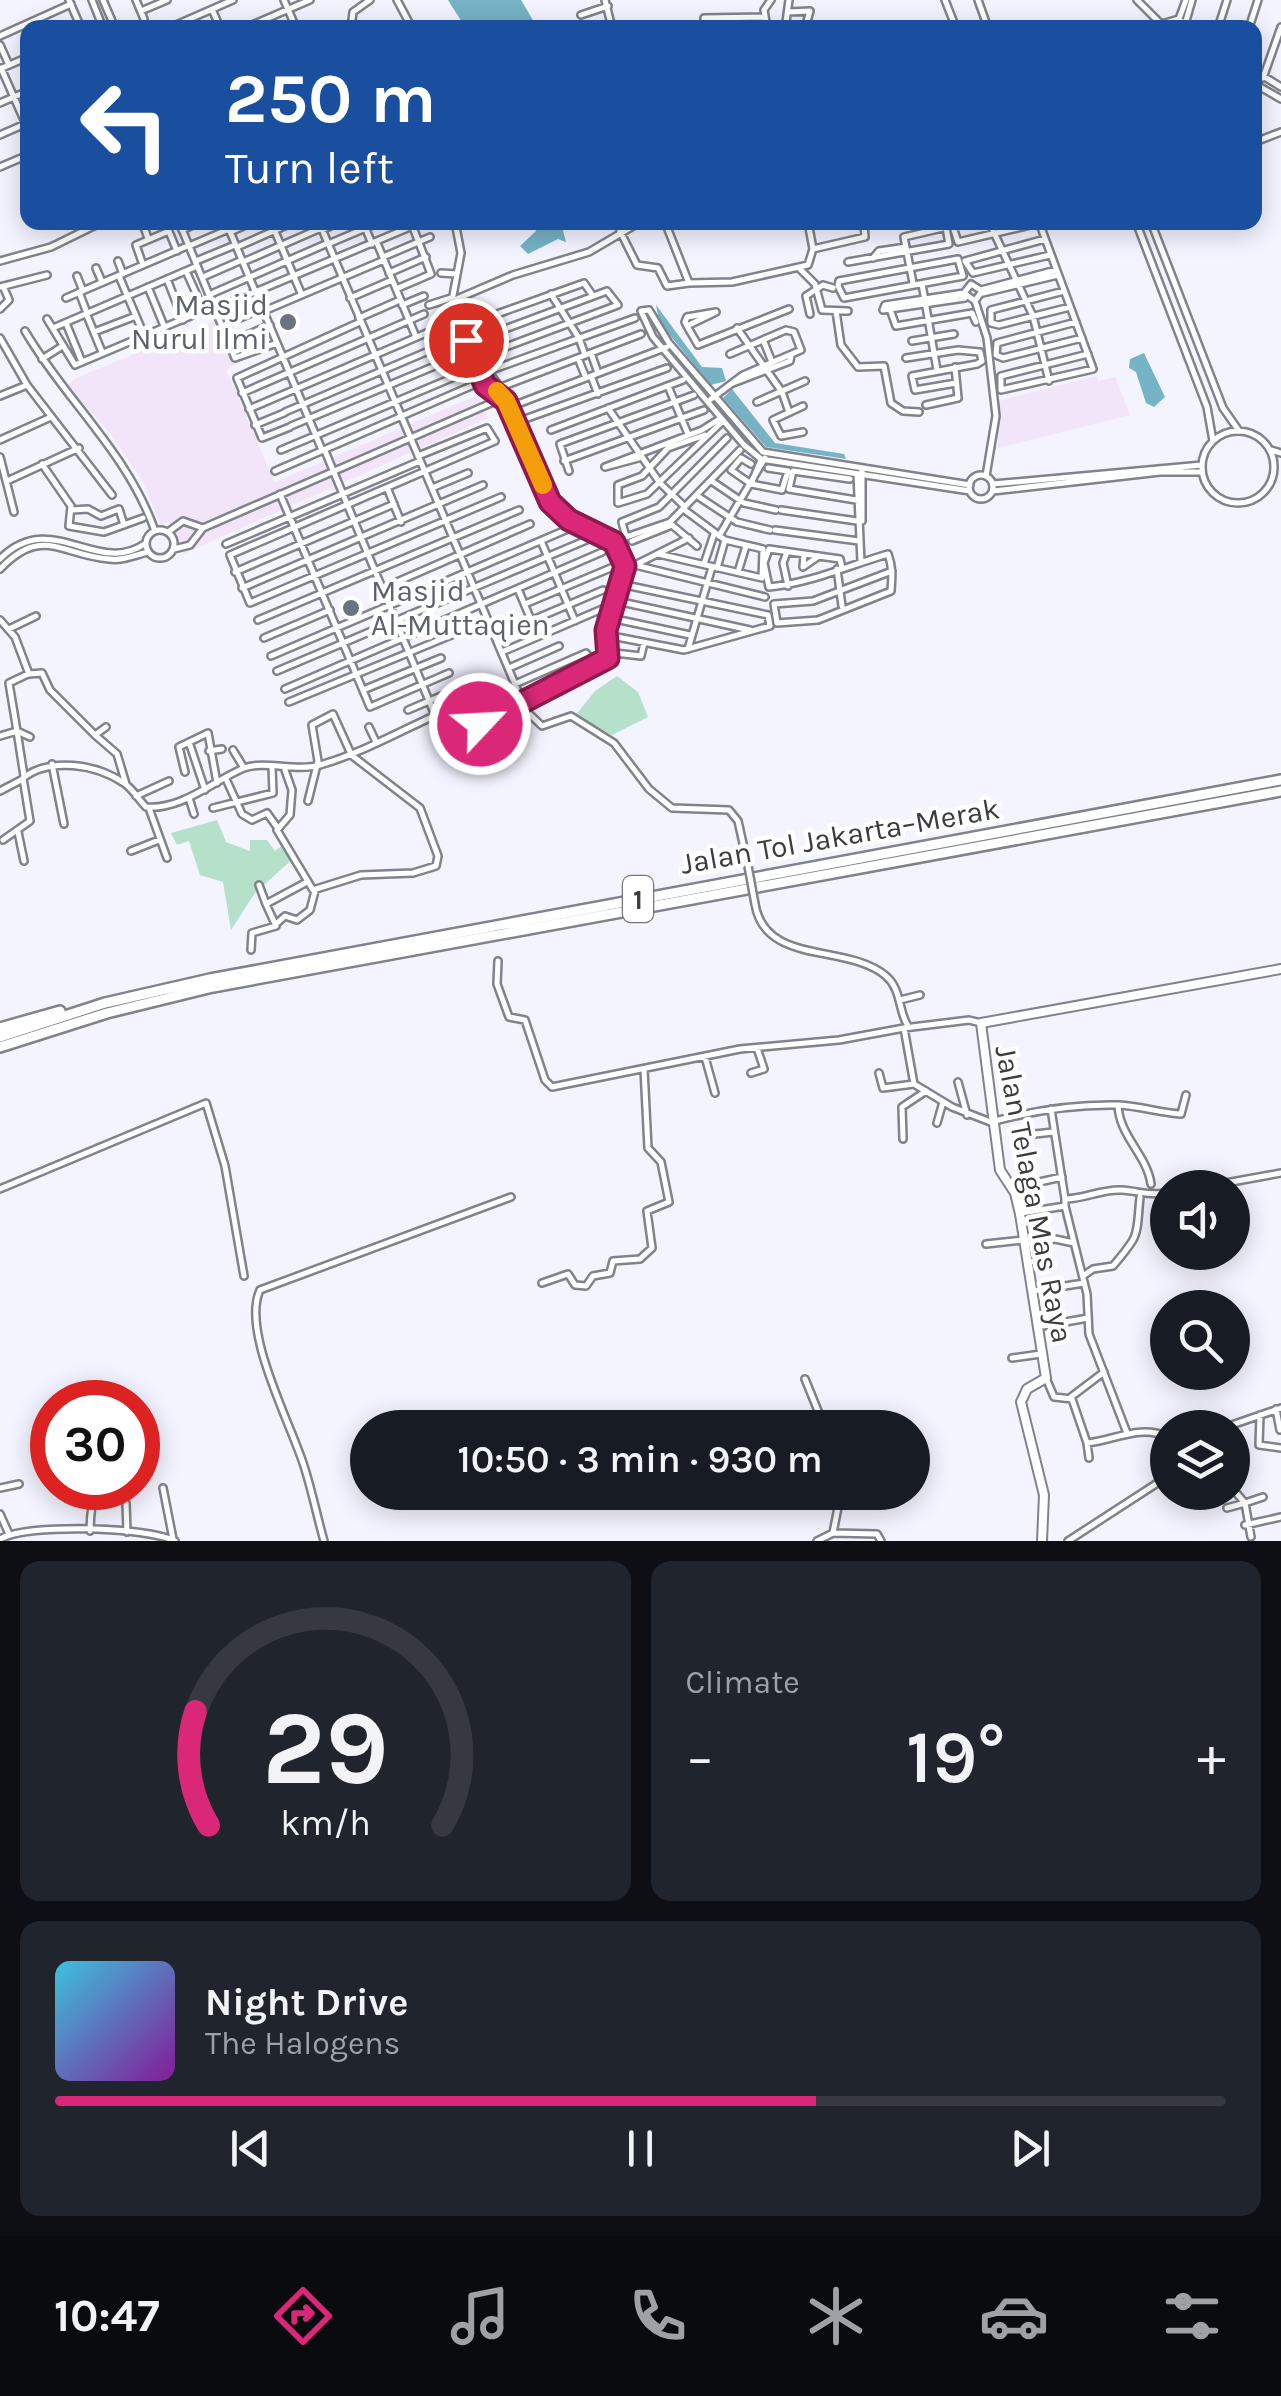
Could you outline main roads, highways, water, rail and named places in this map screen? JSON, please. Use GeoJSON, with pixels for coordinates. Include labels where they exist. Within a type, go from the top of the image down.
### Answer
{"type":"FeatureCollection","features":[{"type":"Feature","properties":{"kind":"highway","name":"Jalan Tol Jakarta–Merak"},"geometry":{"type":"LineString","coordinates":[[0,1037],[105,1003],[210,979],[1281,780]]}},
{"type":"Feature","properties":{"kind":"highway","name":"Jalan Tol Jakarta–Merak"},"geometry":{"type":"LineString","coordinates":[[0,1049],[27,1038],[214,987],[1281,791]]}},
{"type":"Feature","properties":{"kind":"highway"},"geometry":{"type":"LineString","coordinates":[[0,1028],[50,1012],[105,1003]]}},
{"type":"Feature","properties":{"kind":"main road","name":"Jalan Telaga Mas Raya"},"geometry":{"type":"LineString","coordinates":[[1042,1541],[1044,1494],[1021,1402],[1027,1390],[1046,1378],[1020,1214],[1012,1188],[1000,1170],[981,1024],[1281,968]]}},
{"type":"Feature","properties":{"kind":"water"},"geometry":{"type":"Polygon","coordinates":[[[448,0],[521,0],[533,20],[461,20],[448,0]]]}},
{"type":"Feature","properties":{"kind":"water"},"geometry":{"type":"Polygon","coordinates":[[[563,230],[566,242],[558,239],[528,254],[520,246],[536,231],[563,230]]]}},
{"type":"Feature","properties":{"kind":"water"},"geometry":{"type":"Polygon","coordinates":[[[656,305],[702,367],[722,368],[726,381],[711,385],[659,322],[656,305]]]}},
{"type":"Feature","properties":{"kind":"water"},"geometry":{"type":"Polygon","coordinates":[[[1144,353],[1165,397],[1154,407],[1146,403],[1136,372],[1129,368],[1130,359],[1144,353]]]}},
{"type":"Feature","properties":{"kind":"water"},"geometry":{"type":"Polygon","coordinates":[[[732,389],[775,443],[844,454],[846,459],[766,447],[723,398],[732,389]]]}},
{"type":"Feature","properties":{"kind":"place","name":"Masjid Nurul Ilmi"},"geometry":{"type":"Point","coordinates":[288,322]}},
{"type":"Feature","properties":{"kind":"place","name":"Masjid Al-Muttaqien"},"geometry":{"type":"Point","coordinates":[351,608]}}]}
